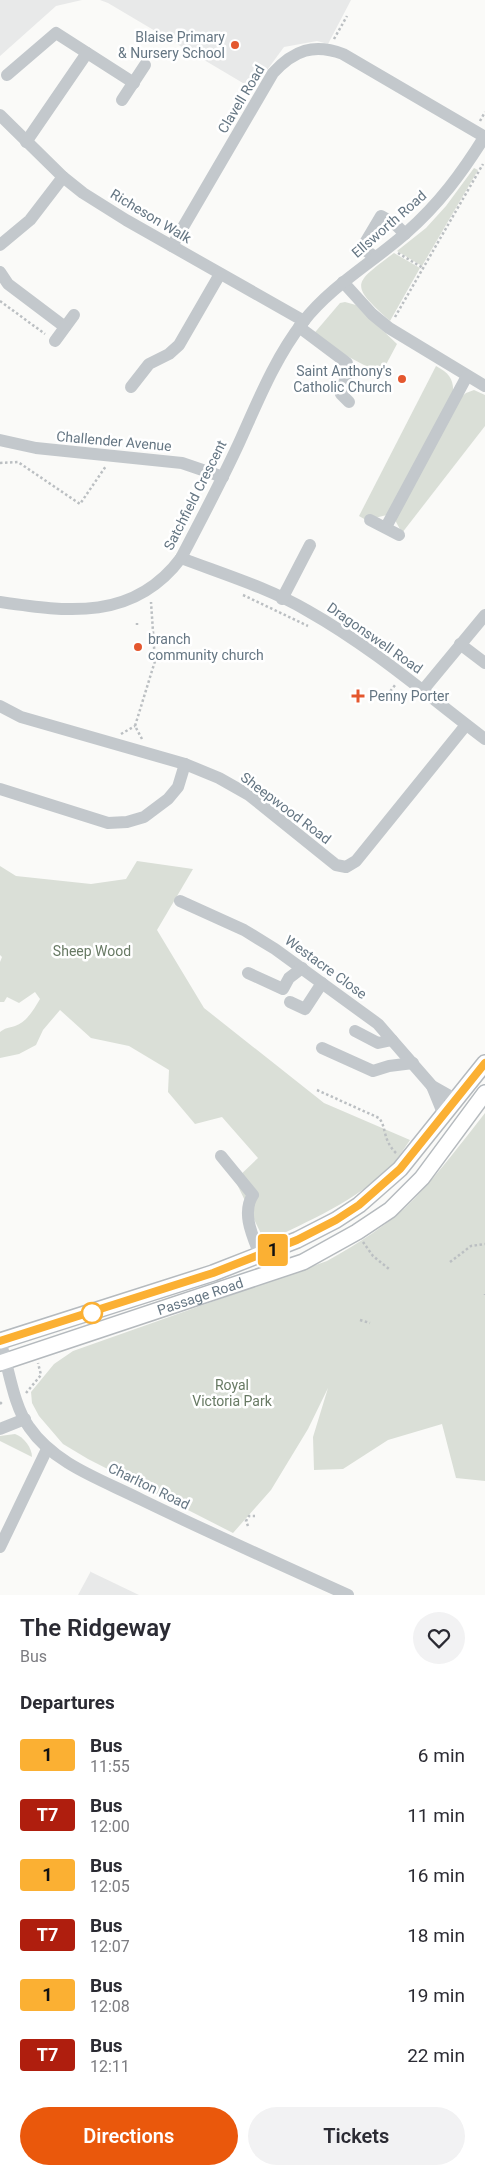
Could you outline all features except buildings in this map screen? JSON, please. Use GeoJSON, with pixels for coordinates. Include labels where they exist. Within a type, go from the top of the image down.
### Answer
{"type":"FeatureCollection","features":[{"type":"Feature","properties":{"kind":"main road","name":"Passage Road"},"geometry":{"type":"LineString","coordinates":[[0,1341],[177,1286],[260,1255],[297,1240],[359,1205],[400,1169],[485,1063]]}},
{"type":"Feature","properties":{"kind":"main road","name":"Passage Road"},"geometry":{"type":"LineString","coordinates":[[3,1362],[303,1262],[349,1237],[390,1210],[422,1178],[485,1093]]}},
{"type":"Feature","properties":{"kind":"street"},"geometry":{"type":"LineString","coordinates":[[7,75],[42,54],[56,33],[134,83]]}},
{"type":"Feature","properties":{"kind":"street","name":"Clavell Road"},"geometry":{"type":"LineString","coordinates":[[172,246],[273,73],[293,55],[316,48],[329,49],[343,54],[485,136]]}},
{"type":"Feature","properties":{"kind":"street"},"geometry":{"type":"LineString","coordinates":[[26,142],[87,52]]}},
{"type":"Feature","properties":{"kind":"street"},"geometry":{"type":"LineString","coordinates":[[122,100],[145,65]]}},
{"type":"Feature","properties":{"kind":"street","name":"Richeson Walk"},"geometry":{"type":"LineString","coordinates":[[0,115],[26,142],[83,193],[302,324],[347,363],[348,370],[341,394],[349,402]]}},
{"type":"Feature","properties":{"kind":"street","name":"Ellsworth Road"},"geometry":{"type":"LineString","coordinates":[[343,282],[405,234],[425,215],[459,178],[485,136]]}},
{"type":"Feature","properties":{"kind":"street"},"geometry":{"type":"LineString","coordinates":[[0,246],[30,220],[63,176]]}},
{"type":"Feature","properties":{"kind":"street"},"geometry":{"type":"LineString","coordinates":[[375,257],[362,248],[381,216],[395,224],[405,234]]}},
{"type":"Feature","properties":{"kind":"street"},"geometry":{"type":"LineString","coordinates":[[0,272],[8,284],[66,327]]}},
{"type":"Feature","properties":{"kind":"street"},"geometry":{"type":"LineString","coordinates":[[131,387],[149,364],[169,354],[179,345],[220,274]]}},
{"type":"Feature","properties":{"kind":"street"},"geometry":{"type":"LineString","coordinates":[[343,282],[372,314],[389,328],[485,386]]}},
{"type":"Feature","properties":{"kind":"street","name":"Satchfield Crescent"},"geometry":{"type":"LineString","coordinates":[[0,602],[54,610],[82,610],[114,605],[130,600],[150,588],[174,567],[181,558],[223,477],[279,356],[302,324],[343,282]]}},
{"type":"Feature","properties":{"kind":"street"},"geometry":{"type":"LineString","coordinates":[[55,341],[74,315]]}},
{"type":"Feature","properties":{"kind":"street"},"geometry":{"type":"LineString","coordinates":[[386,527],[467,376]]}},
{"type":"Feature","properties":{"kind":"street","name":"Challender Avenue"},"geometry":{"type":"LineString","coordinates":[[0,440],[36,448],[182,463],[223,477]]}},
{"type":"Feature","properties":{"kind":"street"},"geometry":{"type":"LineString","coordinates":[[370,520],[399,535]]}},
{"type":"Feature","properties":{"kind":"street"},"geometry":{"type":"LineString","coordinates":[[282,599],[310,545]]}},
{"type":"Feature","properties":{"kind":"street","name":"Dragonswell Road"},"geometry":{"type":"LineString","coordinates":[[181,558],[307,610],[366,647],[485,738]]}},
{"type":"Feature","properties":{"kind":"street"},"geometry":{"type":"LineString","coordinates":[[422,690],[485,615]]}},
{"type":"Feature","properties":{"kind":"street"},"geometry":{"type":"LineString","coordinates":[[460,644],[485,663]]}},
{"type":"Feature","properties":{"kind":"street","name":"Sheepwood Road"},"geometry":{"type":"LineString","coordinates":[[0,706],[22,717],[185,764],[219,778],[249,795],[336,865],[346,867],[356,861],[466,725]]}},
{"type":"Feature","properties":{"kind":"street"},"geometry":{"type":"LineString","coordinates":[[0,789],[108,823],[127,822],[144,816],[168,799],[178,786],[185,764]]}},
{"type":"Feature","properties":{"kind":"street","name":"Westacre Close"},"geometry":{"type":"LineString","coordinates":[[180,901],[244,930],[302,968],[378,1024],[432,1086],[443,1113]]}},
{"type":"Feature","properties":{"kind":"street"},"geometry":{"type":"LineString","coordinates":[[248,973],[283,989],[289,978],[302,968]]}},
{"type":"Feature","properties":{"kind":"street"},"geometry":{"type":"LineString","coordinates":[[290,1002],[305,1008],[322,983]]}},
{"type":"Feature","properties":{"kind":"street"},"geometry":{"type":"LineString","coordinates":[[355,1031],[378,1043],[392,1040]]}},
{"type":"Feature","properties":{"kind":"street"},"geometry":{"type":"LineString","coordinates":[[322,1048],[373,1071],[389,1066],[413,1063]]}},
{"type":"Feature","properties":{"kind":"street","name":"Westacre Close"},"geometry":{"type":"LineString","coordinates":[[432,1086],[455,1099]]}},
{"type":"Feature","properties":{"kind":"street"},"geometry":{"type":"LineString","coordinates":[[221,1156],[253,1195],[247,1214],[248,1223],[260,1255]]}},
{"type":"Feature","properties":{"kind":"street","name":"Charlton Road"},"geometry":{"type":"LineString","coordinates":[[0,1341],[3,1362],[25,1419],[47,1449],[83,1471],[183,1520],[348,1595]]}},
{"type":"Feature","properties":{"kind":"street"},"geometry":{"type":"LineString","coordinates":[[0,1429],[25,1419]]}},
{"type":"Feature","properties":{"kind":"street"},"geometry":{"type":"LineString","coordinates":[[0,1547],[47,1449]]}},
{"type":"Feature","properties":{"kind":"path"},"geometry":{"type":"LineString","coordinates":[[329,49],[347,16]]}},
{"type":"Feature","properties":{"kind":"path"},"geometry":{"type":"LineString","coordinates":[[389,328],[485,160]]}},
{"type":"Feature","properties":{"kind":"path"},"geometry":{"type":"LineString","coordinates":[[388,247],[422,268]]}},
{"type":"Feature","properties":{"kind":"path"},"geometry":{"type":"LineString","coordinates":[[0,301],[55,341]]}},
{"type":"Feature","properties":{"kind":"path"},"geometry":{"type":"LineString","coordinates":[[0,463],[18,462],[80,504],[113,456]]}},
{"type":"Feature","properties":{"kind":"path"},"geometry":{"type":"LineString","coordinates":[[135,726],[155,661],[150,588]]}},
{"type":"Feature","properties":{"kind":"path"},"geometry":{"type":"LineString","coordinates":[[236,592],[316,630]]}},
{"type":"Feature","properties":{"kind":"path"},"geometry":{"type":"LineString","coordinates":[[390,678],[404,688]]}},
{"type":"Feature","properties":{"kind":"path"},"geometry":{"type":"LineString","coordinates":[[384,699],[397,683]]}},
{"type":"Feature","properties":{"kind":"path"},"geometry":{"type":"LineString","coordinates":[[317,1090],[379,1118],[383,1122],[383,1131],[388,1145],[400,1158]]}},
{"type":"Feature","properties":{"kind":"path"},"geometry":{"type":"LineString","coordinates":[[450,1262],[471,1246],[485,1244]]}},
{"type":"Feature","properties":{"kind":"path"},"geometry":{"type":"LineString","coordinates":[[366,1249],[389,1270]]}},
{"type":"Feature","properties":{"kind":"path"},"geometry":{"type":"LineString","coordinates":[[360,1320],[370,1323]]}},
{"type":"Feature","properties":{"kind":"path"},"geometry":{"type":"LineString","coordinates":[[26,1393],[41,1375],[36,1359]]}},
{"type":"Feature","properties":{"kind":"path"},"geometry":{"type":"LineString","coordinates":[[248,1526],[246,1521],[249,1516],[255,1516]]}},
{"type":"Feature","properties":{"kind":"shaded area"},"geometry":{"type":"Polygon","coordinates":[[[0,0],[82,0],[56,6],[0,56],[0,0]]]}},
{"type":"Feature","properties":{"kind":"shaded area","name":"Blaise Primary & Nursery School"},"geometry":{"type":"Polygon","coordinates":[[[100,0],[351,0],[328,44],[317,41],[284,47],[253,89],[100,0]]]}},
{"type":"Feature","properties":{"kind":"shaded area"},"geometry":{"type":"Polygon","coordinates":[[[91,1572],[139,1595],[78,1595],[91,1572]]]}},
{"type":"Feature","properties":{"kind":"green space"},"geometry":{"type":"Polygon","coordinates":[[[474,168],[478,170],[422,266],[397,251],[426,228],[446,206],[474,168]]]}},
{"type":"Feature","properties":{"kind":"green space"},"geometry":{"type":"Polygon","coordinates":[[[394,253],[420,268],[390,321],[368,299],[362,291],[361,285],[364,278],[370,272],[394,253]]]}},
{"type":"Feature","properties":{"kind":"green space"},"geometry":{"type":"Polygon","coordinates":[[[345,302],[356,305],[397,344],[381,374],[311,337],[340,303],[345,302]]]}},
{"type":"Feature","properties":{"kind":"green space"},"geometry":{"type":"Polygon","coordinates":[[[436,366],[450,377],[453,384],[453,394],[387,515],[366,520],[359,516],[436,366]]]}},
{"type":"Feature","properties":{"kind":"green space"},"geometry":{"type":"Polygon","coordinates":[[[474,390],[485,395],[485,426],[402,533],[395,520],[459,399],[466,393],[474,390]]]}},
{"type":"Feature","properties":{"kind":"green space","name":"Sheep Wood"},"geometry":{"type":"Polygon","coordinates":[[[137,861],[193,869],[157,930],[204,1008],[324,1103],[410,1140],[391,1166],[363,1190],[331,1209],[265,1242],[235,1180],[258,1158],[222,1117],[195,1124],[168,1092],[169,1070],[129,1046],[91,1038],[60,1010],[43,1030],[36,1045],[19,1054],[0,1058],[0,1032],[23,1022],[40,999],[35,992],[19,1003],[7,997],[4,1002],[0,1002],[0,962],[2,957],[0,955],[0,866],[16,876],[91,884],[126,879],[137,861]]]}},
{"type":"Feature","properties":{"kind":"green space","name":"Royal Victoria Park"},"geometry":{"type":"Polygon","coordinates":[[[485,1113],[485,1481],[456,1478],[442,1424],[388,1440],[343,1469],[314,1470],[313,1437],[328,1388],[308,1429],[271,1490],[233,1533],[88,1459],[63,1444],[39,1416],[32,1403],[31,1392],[54,1364],[73,1351],[327,1261],[373,1233],[414,1199],[442,1168],[485,1113]]]}},
{"type":"Feature","properties":{"kind":"green space"},"geometry":{"type":"Polygon","coordinates":[[[15,1434],[27,1443],[32,1457],[0,1441],[0,1436],[15,1434]]]}},
{"type":"Feature","properties":{"kind":"bus line","name":"1"},"geometry":{"type":"LineString","coordinates":[[0,1341],[160,1292],[213,1273],[297,1240],[336,1220],[378,1190],[400,1169],[485,1063]]}},
{"type":"Feature","properties":{"kind":"place","name":"Blaise Primary & Nursery School"},"geometry":{"type":"Point","coordinates":[235,45]}},
{"type":"Feature","properties":{"kind":"place","name":"Saint Anthony's Catholic Church"},"geometry":{"type":"Point","coordinates":[402,379]}},
{"type":"Feature","properties":{"kind":"place","name":"branch community church"},"geometry":{"type":"Point","coordinates":[138,647]}},
{"type":"Feature","properties":{"kind":"place","name":"Penny Porter"},"geometry":{"type":"Point","coordinates":[358,696]}}]}
